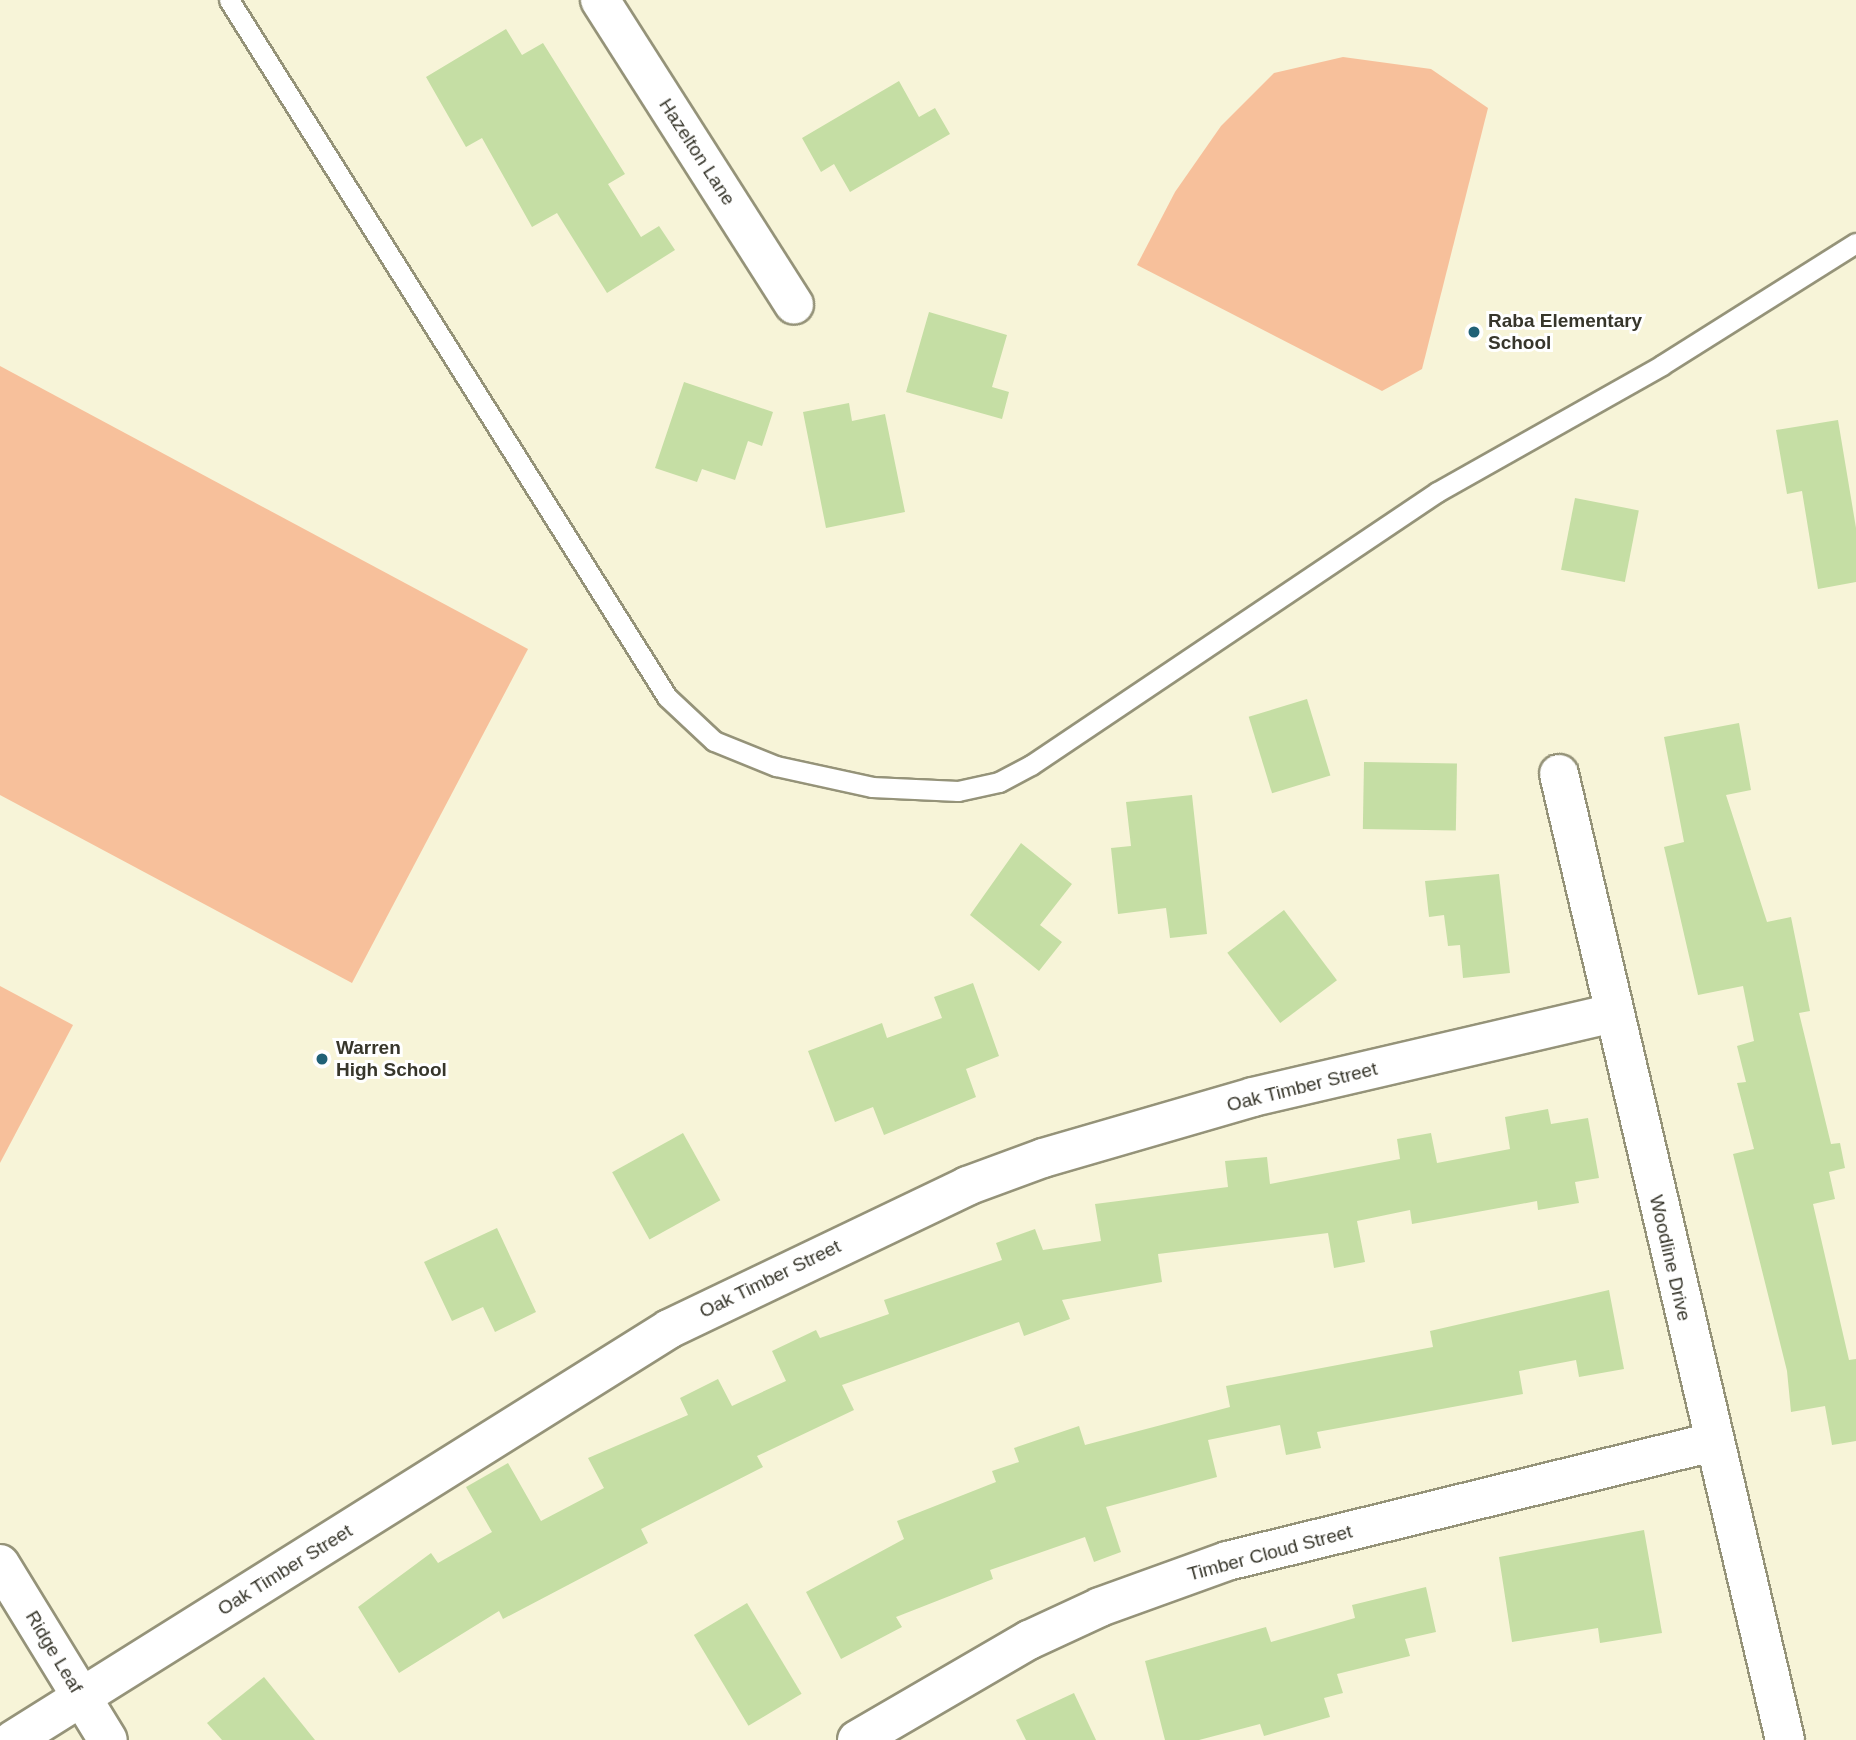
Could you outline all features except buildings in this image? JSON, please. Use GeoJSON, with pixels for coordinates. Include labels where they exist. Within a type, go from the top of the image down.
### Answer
{"type":"FeatureCollection","features":[{"type":"Feature","properties":{"kind":"street","name":"Hazelton Lane"},"geometry":{"type":"LineString","coordinates":[[600,0],[794,304]]}},
{"type":"Feature","properties":{"kind":"street","name":"Woodline Drive"},"geometry":{"type":"LineString","coordinates":[[1559,774],[1713,1442],[1785,1740]]}},
{"type":"Feature","properties":{"kind":"street","name":"Oak Timber Street"},"geometry":{"type":"LineString","coordinates":[[13,1740],[669,1329],[967,1186],[1042,1158],[1253,1097],[1613,1013]]}},
{"type":"Feature","properties":{"kind":"street","name":"Timber Cloud Street"},"geometry":{"type":"LineString","coordinates":[[857,1740],[1041,1635],[1100,1607],[1227,1561],[1713,1442]]}},
{"type":"Feature","properties":{"kind":"street","name":"Ridge Leaf"},"geometry":{"type":"LineString","coordinates":[[0,1564],[108,1740]]}},
{"type":"Feature","properties":{"kind":"lane"},"geometry":{"type":"LineString","coordinates":[[229,0],[667,697],[714,741],[776,766],[872,788],[958,791],[999,782],[1031,765],[1437,492],[1662,365],[1856,243]]}},
{"type":"Feature","properties":{"kind":"shaded area"},"geometry":{"type":"Polygon","coordinates":[[[1343,57],[1431,69],[1488,108],[1422,369],[1382,391],[1137,265],[1175,192],[1221,126],[1274,73],[1343,57]]]}},
{"type":"Feature","properties":{"kind":"shaded area"},"geometry":{"type":"Polygon","coordinates":[[[0,366],[528,649],[352,983],[0,795],[0,366]]]}},
{"type":"Feature","properties":{"kind":"shaded area"},"geometry":{"type":"Polygon","coordinates":[[[0,986],[73,1025],[0,1163],[0,986]]]}},
{"type":"Feature","properties":{"kind":"place","name":"Raba Elementary School"},"geometry":{"type":"Point","coordinates":[1474,332]}},
{"type":"Feature","properties":{"kind":"place","name":"Warren High School"},"geometry":{"type":"Point","coordinates":[322,1059]}}]}
